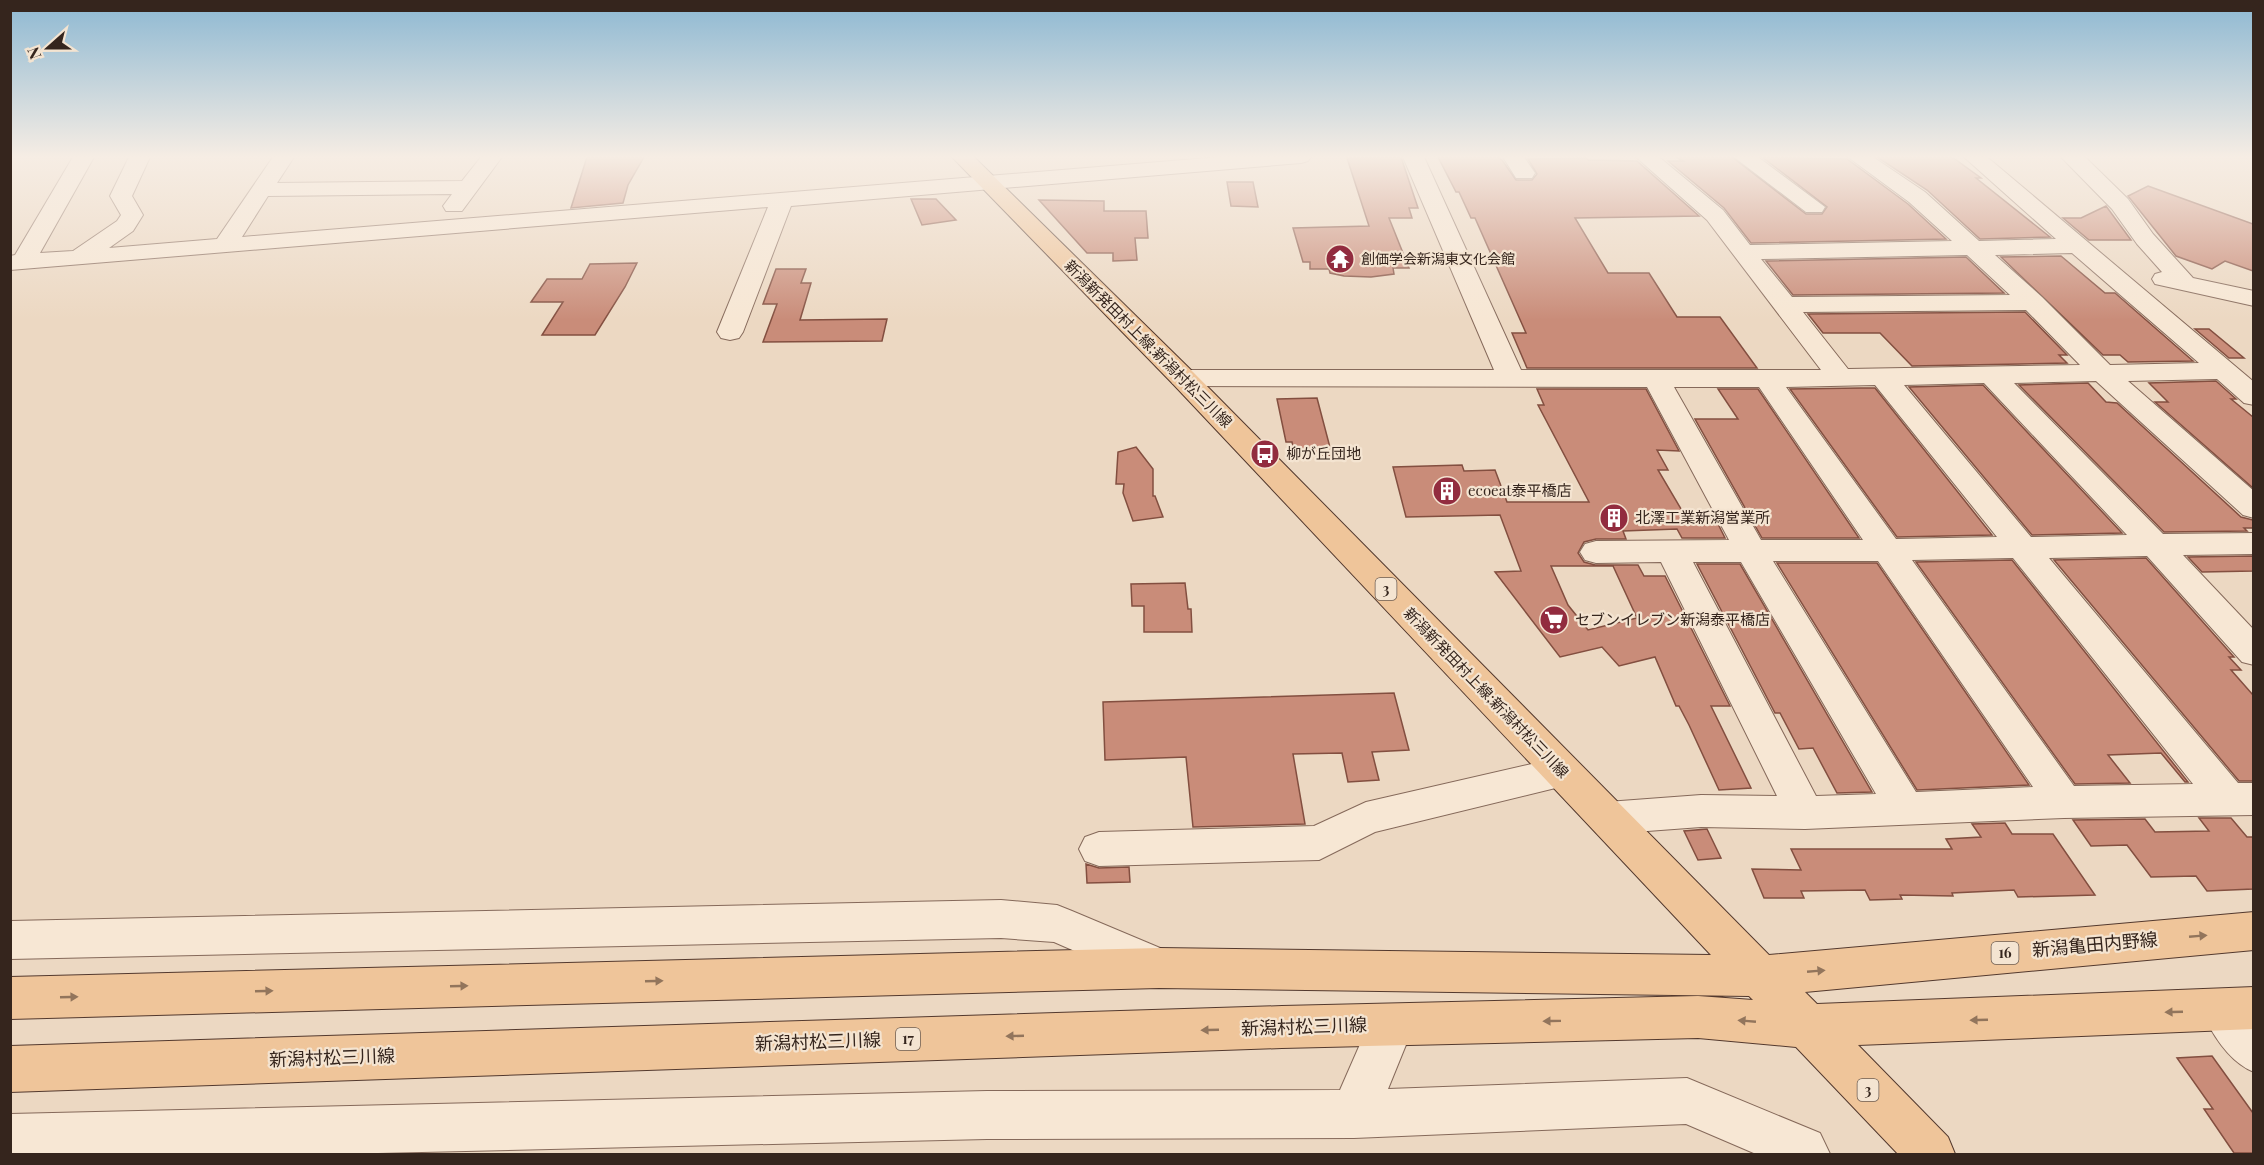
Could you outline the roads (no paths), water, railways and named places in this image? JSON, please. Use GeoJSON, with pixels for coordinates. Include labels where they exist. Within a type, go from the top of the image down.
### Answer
{"type":"FeatureCollection","features":[{"type":"Feature","properties":{"kind":"main road","name":"新潟新発田村上線;新潟村松三川線"},"geometry":{"type":"LineString","coordinates":[[1016,211],[1183,378],[1805,1026]]}},
{"type":"Feature","properties":{"kind":"main road","name":"新潟亀田内野線"},"geometry":{"type":"LineString","coordinates":[[1757,976],[2253,931]]}},
{"type":"Feature","properties":{"kind":"main road"},"geometry":{"type":"LineString","coordinates":[[10,998],[1159,968],[1757,976]]}},
{"type":"Feature","properties":{"kind":"main road"},"geometry":{"type":"LineString","coordinates":[[1805,1026],[2239,1009]]}},
{"type":"Feature","properties":{"kind":"main road","name":"新潟村松三川線"},"geometry":{"type":"LineString","coordinates":[[10,1069],[1698,1017],[1805,1026]]}},
{"type":"Feature","properties":{"kind":"main road","name":"3"},"geometry":{"type":"LineString","coordinates":[[1805,1026],[1931,1155]]}},
{"type":"Feature","properties":{"kind":"street"},"geometry":{"type":"LineString","coordinates":[[17,262],[49,211]]}},
{"type":"Feature","properties":{"kind":"street"},"geometry":{"type":"LineString","coordinates":[[80,257],[125,226],[132,215],[130,211]]}},
{"type":"Feature","properties":{"kind":"street"},"geometry":{"type":"LineString","coordinates":[[224,246],[247,211]]}},
{"type":"Feature","properties":{"kind":"street"},"geometry":{"type":"LineString","coordinates":[[437,229],[450,211]]}},
{"type":"Feature","properties":{"kind":"street"},"geometry":{"type":"LineString","coordinates":[[17,262],[634,211]]}},
{"type":"Feature","properties":{"kind":"street"},"geometry":{"type":"LineString","coordinates":[[730,333],[778,211]]}},
{"type":"Feature","properties":{"kind":"street"},"geometry":{"type":"LineString","coordinates":[[1437,211],[1512,380]]}},
{"type":"Feature","properties":{"kind":"street"},"geometry":{"type":"LineString","coordinates":[[1711,211],[1840,378]]}},
{"type":"Feature","properties":{"kind":"street"},"geometry":{"type":"LineString","coordinates":[[1933,211],[2033,302],[2102,372],[2253,508]]}},
{"type":"Feature","properties":{"kind":"street"},"geometry":{"type":"LineString","coordinates":[[2038,211],[2253,397]]}},
{"type":"Feature","properties":{"kind":"street"},"geometry":{"type":"LineString","coordinates":[[2125,211],[2145,239],[2186,284]]}},
{"type":"Feature","properties":{"kind":"street"},"geometry":{"type":"LineString","coordinates":[[1743,252],[1975,250],[2079,246]]}},
{"type":"Feature","properties":{"kind":"street"},"geometry":{"type":"LineString","coordinates":[[2108,271],[2186,284],[2253,300]]}},
{"type":"Feature","properties":{"kind":"street"},"geometry":{"type":"LineString","coordinates":[[2108,271],[2253,324]]}},
{"type":"Feature","properties":{"kind":"street"},"geometry":{"type":"LineString","coordinates":[[1784,305],[2033,302]]}},
{"type":"Feature","properties":{"kind":"street"},"geometry":{"type":"LineString","coordinates":[[1183,378],[1767,379],[2223,371]]}},
{"type":"Feature","properties":{"kind":"street"},"geometry":{"type":"LineString","coordinates":[[1990,374],[2155,545],[2253,653]]}},
{"type":"Feature","properties":{"kind":"street"},"geometry":{"type":"LineString","coordinates":[[1883,377],[2020,548],[2241,799]]}},
{"type":"Feature","properties":{"kind":"street"},"geometry":{"type":"LineString","coordinates":[[1656,379],[1751,550],[1905,809]]}},
{"type":"Feature","properties":{"kind":"street"},"geometry":{"type":"LineString","coordinates":[[1767,379],[2064,802]]}},
{"type":"Feature","properties":{"kind":"street"},"geometry":{"type":"LineString","coordinates":[[1596,552],[1889,550],[2253,543]]}},
{"type":"Feature","properties":{"kind":"street"},"geometry":{"type":"LineString","coordinates":[[1672,552],[1805,813]]}},
{"type":"Feature","properties":{"kind":"street"},"geometry":{"type":"LineString","coordinates":[[1100,849],[1319,843],[1366,818],[1562,772]]}},
{"type":"Feature","properties":{"kind":"street"},"geometry":{"type":"LineString","coordinates":[[1607,818],[1701,811],[1805,813],[2064,802],[2241,799]]}},
{"type":"Feature","properties":{"kind":"street"},"geometry":{"type":"LineString","coordinates":[[10,940],[1001,919],[1057,924],[1159,968]]}},
{"type":"Feature","properties":{"kind":"street"},"geometry":{"type":"LineString","coordinates":[[2239,1009],[2253,1050]]}},
{"type":"Feature","properties":{"kind":"street"},"geometry":{"type":"LineString","coordinates":[[1354,1114],[1391,1025]]}},
{"type":"Feature","properties":{"kind":"street"},"geometry":{"type":"LineString","coordinates":[[10,1138],[987,1115],[1354,1114],[1687,1101],[1803,1150],[1805,1155]]}},
{"type":"Feature","properties":{"kind":"place","name":"創価学会新潟東文化会館"},"geometry":{"type":"Point","coordinates":[1340,259]}},
{"type":"Feature","properties":{"kind":"place","name":"柳が丘団地"},"geometry":{"type":"Point","coordinates":[1265,454]}},
{"type":"Feature","properties":{"kind":"place","name":"ecoeat泰平橋店"},"geometry":{"type":"Point","coordinates":[1447,491]}},
{"type":"Feature","properties":{"kind":"place","name":"北澤工業新潟営業所"},"geometry":{"type":"Point","coordinates":[1614,518]}},
{"type":"Feature","properties":{"kind":"place","name":"セブンイレブン新潟泰平橋店"},"geometry":{"type":"Point","coordinates":[1554,620]}}]}
